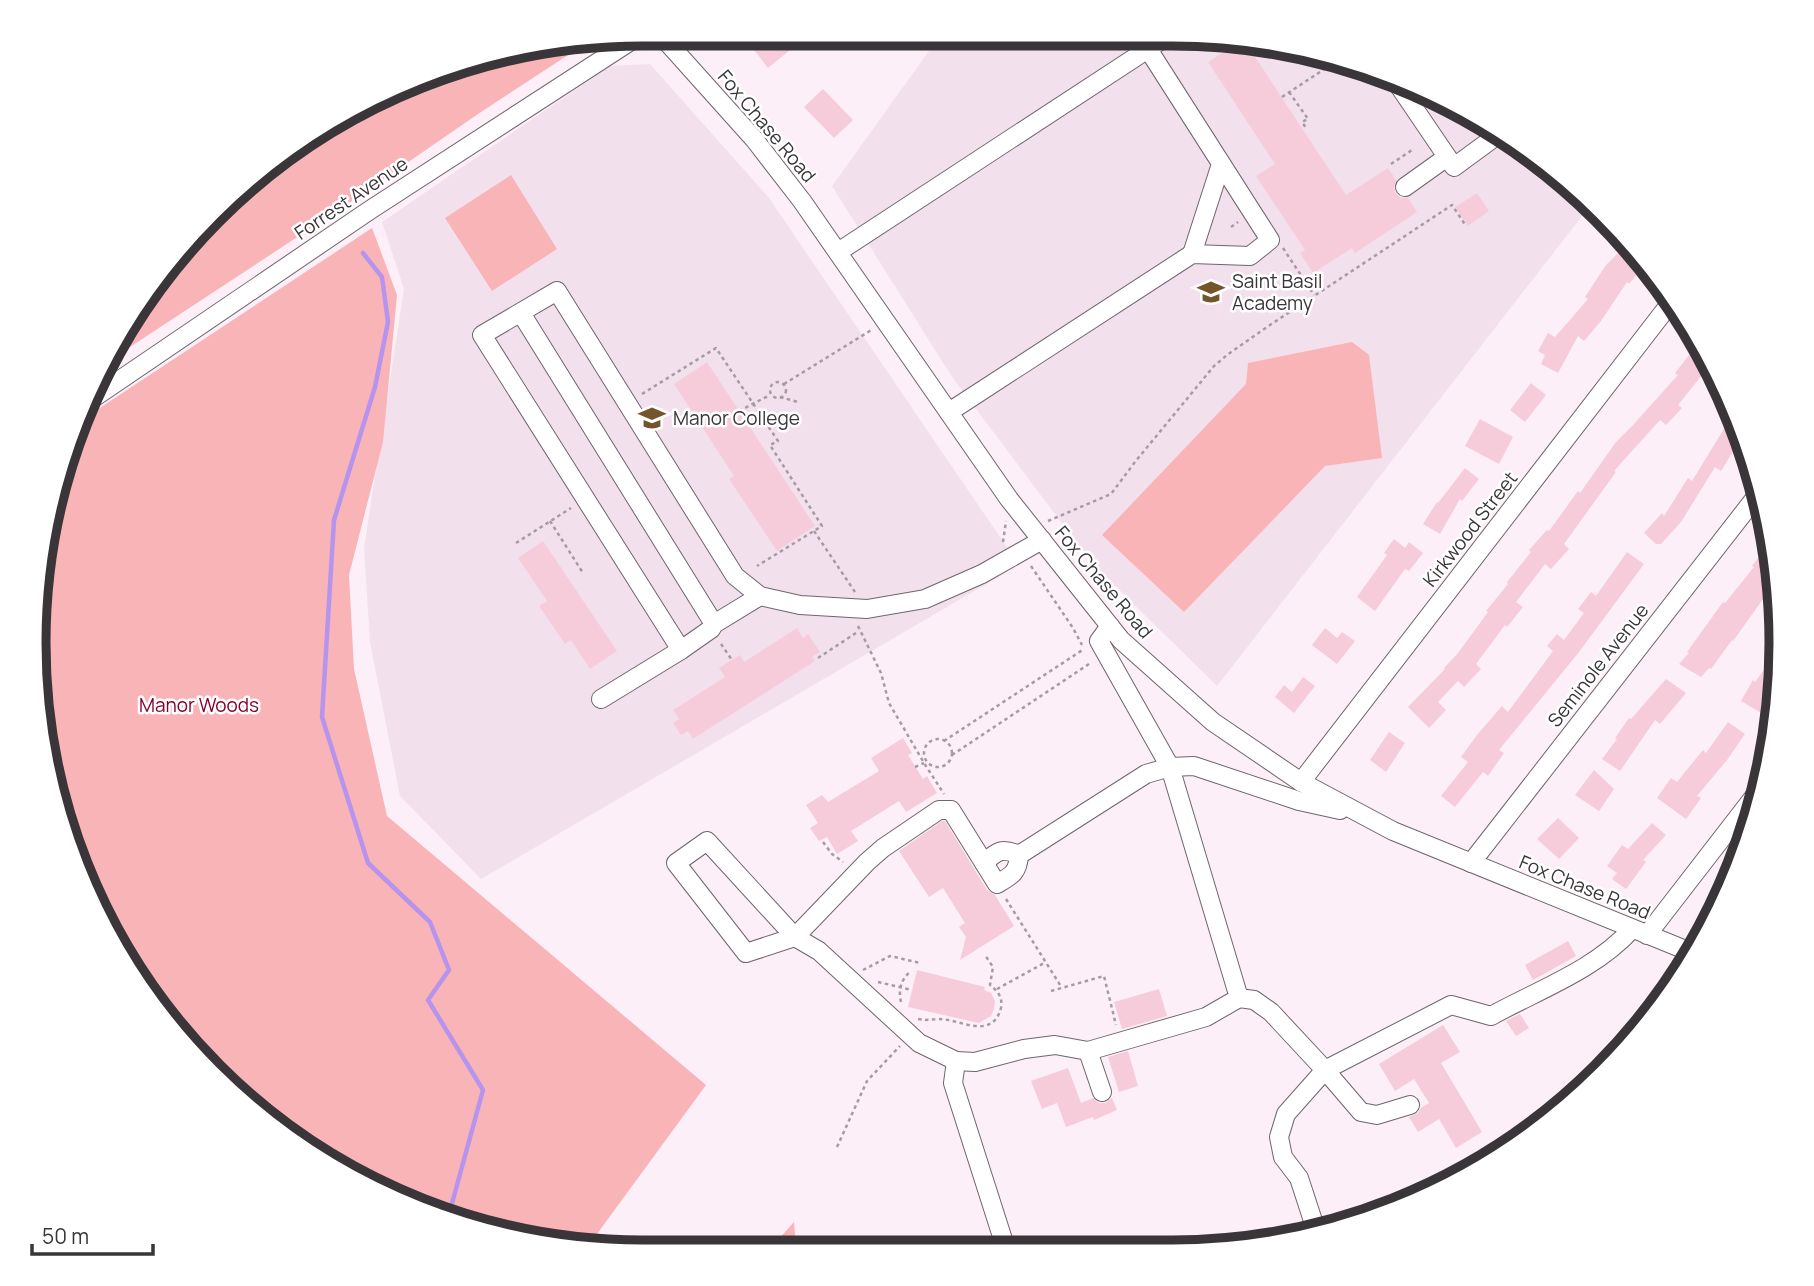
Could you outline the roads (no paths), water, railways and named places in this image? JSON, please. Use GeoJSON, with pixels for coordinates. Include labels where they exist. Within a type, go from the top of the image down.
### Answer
{"type":"FeatureCollection","features":[{"type":"Feature","properties":{"kind":"street","name":"Fox Chase Road"},"geometry":{"type":"LineString","coordinates":[[671,46],[754,139],[802,201],[1009,499],[1042,532],[1100,642],[1121,640],[1213,722],[1301,782],[1393,831],[1684,949]]}},
{"type":"Feature","properties":{"kind":"street"},"geometry":{"type":"LineString","coordinates":[[838,252],[1152,46]]}},
{"type":"Feature","properties":{"kind":"street","name":"Forrest Avenue"},"geometry":{"type":"LineString","coordinates":[[101,393],[370,210],[622,47]]}},
{"type":"Feature","properties":{"kind":"street"},"geometry":{"type":"LineString","coordinates":[[949,412],[1192,254],[1250,256],[1270,240],[1148,49]]}},
{"type":"Feature","properties":{"kind":"street"},"geometry":{"type":"LineString","coordinates":[[1403,93],[1454,166],[1492,139]]}},
{"type":"Feature","properties":{"kind":"street"},"geometry":{"type":"LineString","coordinates":[[1405,187],[1447,157]]}},
{"type":"Feature","properties":{"kind":"street"},"geometry":{"type":"LineString","coordinates":[[1192,254],[1221,164]]}},
{"type":"Feature","properties":{"kind":"street"},"geometry":{"type":"LineString","coordinates":[[681,650],[482,335],[557,291],[735,576],[760,596],[800,605],[858,610],[925,599],[982,574],[1042,532]]}},
{"type":"Feature","properties":{"kind":"street","name":"Kirkwood Street"},"geometry":{"type":"LineString","coordinates":[[1301,782],[1666,309]]}},
{"type":"Feature","properties":{"kind":"street"},"geometry":{"type":"LineString","coordinates":[[521,313],[713,627]]}},
{"type":"Feature","properties":{"kind":"street","name":"Seminole Avenue"},"geometry":{"type":"LineString","coordinates":[[1471,863],[1751,503]]}},
{"type":"Feature","properties":{"kind":"street"},"geometry":{"type":"LineString","coordinates":[[601,699],[681,650],[760,596]]}},
{"type":"Feature","properties":{"kind":"street"},"geometry":{"type":"LineString","coordinates":[[1100,642],[1170,767],[1239,998]]}},
{"type":"Feature","properties":{"kind":"street"},"geometry":{"type":"LineString","coordinates":[[1019,855],[1146,774],[1170,767],[1195,766],[1299,801],[1361,814]]}},
{"type":"Feature","properties":{"kind":"street"},"geometry":{"type":"LineString","coordinates":[[1314,1223],[1299,1178],[1283,1157],[1279,1136],[1286,1114],[1325,1070],[1451,1005],[1491,1016],[1575,973],[1640,932],[1746,806]]}},
{"type":"Feature","properties":{"kind":"street"},"geometry":{"type":"LineString","coordinates":[[1019,855],[1019,866],[1011,876],[997,884],[951,810],[939,810],[883,848],[795,937],[746,953],[676,863],[707,841],[795,937],[819,951],[919,1043],[956,1061],[975,1062],[1024,1049],[1055,1045],[1088,1051],[1206,1017],[1239,998],[1254,1000],[1271,1012],[1361,1112],[1377,1115],[1410,1105]]}},
{"type":"Feature","properties":{"kind":"street"},"geometry":{"type":"LineString","coordinates":[[984,863],[996,852],[1009,850],[1019,855]]}},
{"type":"Feature","properties":{"kind":"street"},"geometry":{"type":"LineString","coordinates":[[1088,1051],[1102,1092]]}},
{"type":"Feature","properties":{"kind":"street"},"geometry":{"type":"LineString","coordinates":[[956,1061],[953,1083],[1003,1240]]}},
{"type":"Feature","properties":{"kind":"waterway"},"geometry":{"type":"LineString","coordinates":[[363,253],[382,277],[388,322],[375,387],[334,520],[322,717],[368,863],[430,922],[449,970],[428,1000],[483,1090],[451,1209]]}},
{"type":"Feature","properties":{"kind":"place","name":"Saint Basil Academy"},"geometry":{"type":"Point","coordinates":[1211,292]}},
{"type":"Feature","properties":{"kind":"place","name":"Manor College"},"geometry":{"type":"Point","coordinates":[652,418]}},
{"type":"Feature","properties":{"kind":"park label","name":"Manor Woods"},"geometry":{"type":"Point","coordinates":[199,705]}}]}
